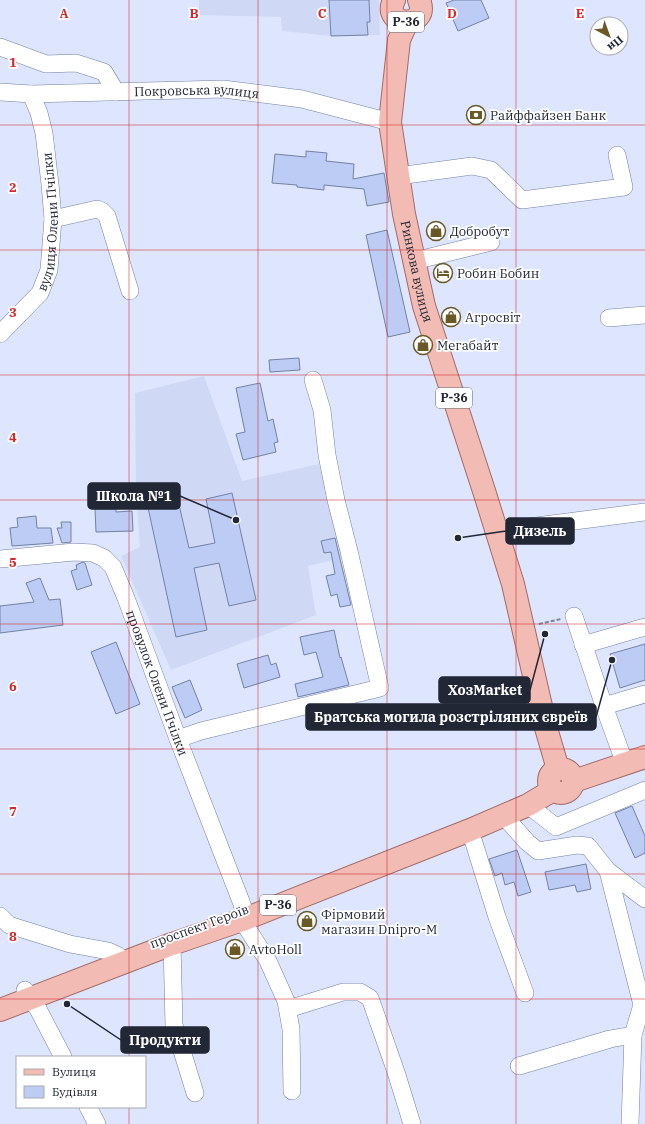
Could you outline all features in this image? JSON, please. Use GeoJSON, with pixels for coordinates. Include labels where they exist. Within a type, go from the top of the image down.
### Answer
{"type":"FeatureCollection","features":[{"type":"Feature","properties":{"kind":"main road","name":"Ринкова вулиця"},"geometry":{"type":"LineString","coordinates":[[394,0],[392,8],[395,17],[402,21],[418,8]]}},
{"type":"Feature","properties":{"kind":"main road","name":"Ринкова вулиця"},"geometry":{"type":"LineString","coordinates":[[418,8],[399,40],[390,122],[404,214],[424,306],[513,584],[558,780]]}},
{"type":"Feature","properties":{"kind":"main road","name":"проспект Героїв"},"geometry":{"type":"LineString","coordinates":[[122,959],[172,944],[244,914],[335,872],[498,808],[558,780],[635,761]]}},
{"type":"Feature","properties":{"kind":"main road","name":"проспект Героїв"},"geometry":{"type":"LineString","coordinates":[[0,1010],[28,994],[470,830],[528,805],[558,780]]}},
{"type":"Feature","properties":{"kind":"main road","name":"проспект Героїв"},"geometry":{"type":"LineString","coordinates":[[0,999],[28,994]]}},
{"type":"Feature","properties":{"kind":"street"},"geometry":{"type":"LineString","coordinates":[[0,47],[46,64],[76,63],[104,72],[116,92]]}},
{"type":"Feature","properties":{"kind":"street","name":"Покровська вулиця"},"geometry":{"type":"LineString","coordinates":[[0,92],[31,94],[223,89],[302,99],[390,122]]}},
{"type":"Feature","properties":{"kind":"street","name":"вулиця Олени Пчілки"},"geometry":{"type":"LineString","coordinates":[[0,334],[40,293],[49,270],[52,218],[50,184],[44,133],[39,113],[31,94]]}},
{"type":"Feature","properties":{"kind":"street"},"geometry":{"type":"LineString","coordinates":[[398,176],[472,166],[491,170],[522,200],[624,186],[617,155]]}},
{"type":"Feature","properties":{"kind":"street"},"geometry":{"type":"LineString","coordinates":[[52,218],[97,209],[102,211],[107,216],[130,291]]}},
{"type":"Feature","properties":{"kind":"street"},"geometry":{"type":"LineString","coordinates":[[414,261],[491,242]]}},
{"type":"Feature","properties":{"kind":"street"},"geometry":{"type":"LineString","coordinates":[[609,318],[645,315]]}},
{"type":"Feature","properties":{"kind":"street"},"geometry":{"type":"LineString","coordinates":[[178,739],[201,731],[380,688],[336,500],[322,410],[313,380]]}},
{"type":"Feature","properties":{"kind":"street"},"geometry":{"type":"LineString","coordinates":[[497,531],[645,512]]}},
{"type":"Feature","properties":{"kind":"street","name":"провулок Олени Пчілки"},"geometry":{"type":"LineString","coordinates":[[0,559],[66,552],[80,552],[93,553],[104,558],[113,566],[244,914],[247,928],[268,961],[286,1001],[290,1029],[292,1091]]}},
{"type":"Feature","properties":{"kind":"street"},"geometry":{"type":"LineString","coordinates":[[574,616],[604,706],[635,761]]}},
{"type":"Feature","properties":{"kind":"street"},"geometry":{"type":"LineString","coordinates":[[583,645],[645,627]]}},
{"type":"Feature","properties":{"kind":"street"},"geometry":{"type":"LineString","coordinates":[[604,706],[645,694]]}},
{"type":"Feature","properties":{"kind":"street"},"geometry":{"type":"LineString","coordinates":[[528,805],[556,827],[645,790]]}},
{"type":"Feature","properties":{"kind":"street"},"geometry":{"type":"LineString","coordinates":[[503,815],[526,842],[538,851],[577,845],[588,846],[608,871],[644,895]]}},
{"type":"Feature","properties":{"kind":"street"},"geometry":{"type":"LineString","coordinates":[[470,830],[497,917],[525,993]]}},
{"type":"Feature","properties":{"kind":"street"},"geometry":{"type":"LineString","coordinates":[[608,871],[644,1007],[633,1035],[630,1124]]}},
{"type":"Feature","properties":{"kind":"street"},"geometry":{"type":"LineString","coordinates":[[0,916],[9,925],[70,944],[108,951],[122,959]]}},
{"type":"Feature","properties":{"kind":"street"},"geometry":{"type":"LineString","coordinates":[[172,944],[174,1025],[195,1093]]}},
{"type":"Feature","properties":{"kind":"street"},"geometry":{"type":"LineString","coordinates":[[288,1009],[343,992],[360,992],[370,998],[396,1072],[412,1124]]}},
{"type":"Feature","properties":{"kind":"street"},"geometry":{"type":"LineString","coordinates":[[28,994],[62,1056]]}},
{"type":"Feature","properties":{"kind":"street"},"geometry":{"type":"LineString","coordinates":[[519,1066],[610,1039],[633,1035]]}},
{"type":"Feature","properties":{"kind":"street"},"geometry":{"type":"LineString","coordinates":[[89,1108],[97,1124]]}},
{"type":"Feature","properties":{"kind":"shaded area"},"geometry":{"type":"Polygon","coordinates":[[[199,0],[379,0],[380,35],[331,36],[282,31],[281,17],[199,15],[199,0]]]}},
{"type":"Feature","properties":{"kind":"shaded area"},"geometry":{"type":"Polygon","coordinates":[[[204,376],[242,481],[319,464],[346,557],[308,566],[316,615],[171,670],[121,556],[140,547],[136,492],[135,393],[204,376]]]}},
{"type":"Feature","properties":{"kind":"building"},"geometry":{"type":"Polygon","coordinates":[[[329,0],[369,0],[370,22],[367,22],[368,35],[331,36],[329,0]]]}},
{"type":"Feature","properties":{"kind":"building"},"geometry":{"type":"Polygon","coordinates":[[[454,0],[481,0],[489,18],[458,31],[446,3],[454,0]]]}},
{"type":"Feature","properties":{"kind":"building"},"geometry":{"type":"Polygon","coordinates":[[[306,151],[327,153],[326,161],[354,164],[353,179],[384,173],[389,202],[367,206],[364,189],[324,185],[324,190],[297,187],[297,185],[272,183],[275,154],[306,157],[306,151]]]}},
{"type":"Feature","properties":{"kind":"building"},"geometry":{"type":"Polygon","coordinates":[[[387,230],[410,332],[388,337],[366,235],[387,230]]]}},
{"type":"Feature","properties":{"kind":"building"},"geometry":{"type":"Polygon","coordinates":[[[299,358],[300,370],[270,372],[269,360],[299,358]]]}},
{"type":"Feature","properties":{"kind":"building"},"geometry":{"type":"Polygon","coordinates":[[[260,383],[268,421],[273,419],[278,442],[274,443],[276,452],[243,460],[236,434],[245,432],[236,388],[260,383]]]}},
{"type":"Feature","properties":{"kind":"building"},"geometry":{"type":"Polygon","coordinates":[[[174,483],[189,548],[215,543],[206,499],[232,493],[256,600],[229,606],[219,563],[194,568],[207,630],[176,637],[144,489],[174,483]]]}},
{"type":"Feature","properties":{"kind":"building"},"geometry":{"type":"Polygon","coordinates":[[[95,509],[116,509],[116,512],[132,511],[133,531],[96,532],[95,509]]]}},
{"type":"Feature","properties":{"kind":"building"},"geometry":{"type":"Polygon","coordinates":[[[36,516],[37,528],[51,528],[53,543],[12,546],[10,528],[18,527],[17,518],[36,516]]]}},
{"type":"Feature","properties":{"kind":"building"},"geometry":{"type":"Polygon","coordinates":[[[61,522],[71,522],[71,542],[62,543],[57,528],[62,528],[61,522]]]}},
{"type":"Feature","properties":{"kind":"building"},"geometry":{"type":"Polygon","coordinates":[[[335,538],[351,605],[340,607],[337,594],[331,596],[326,576],[335,574],[331,552],[324,553],[321,541],[335,538]]]}},
{"type":"Feature","properties":{"kind":"building"},"geometry":{"type":"Polygon","coordinates":[[[83,562],[85,563],[92,585],[77,590],[71,571],[77,569],[76,565],[83,562]]]}},
{"type":"Feature","properties":{"kind":"building"},"geometry":{"type":"Polygon","coordinates":[[[40,578],[49,600],[60,599],[63,625],[0,633],[0,606],[34,602],[26,583],[40,578]]]}},
{"type":"Feature","properties":{"kind":"building"},"geometry":{"type":"Polygon","coordinates":[[[334,630],[340,658],[341,657],[349,685],[298,697],[295,684],[323,677],[316,652],[304,655],[300,637],[334,630]]]}},
{"type":"Feature","properties":{"kind":"building"},"geometry":{"type":"Polygon","coordinates":[[[116,642],[140,704],[116,714],[91,652],[116,642]]]}},
{"type":"Feature","properties":{"kind":"building"},"geometry":{"type":"Polygon","coordinates":[[[645,644],[645,680],[620,688],[610,654],[645,644]]]}},
{"type":"Feature","properties":{"kind":"building"},"geometry":{"type":"Polygon","coordinates":[[[268,655],[271,665],[276,663],[280,677],[244,688],[237,664],[268,655]]]}},
{"type":"Feature","properties":{"kind":"building"},"geometry":{"type":"Polygon","coordinates":[[[190,680],[202,710],[185,718],[172,687],[190,680]]]}},
{"type":"Feature","properties":{"kind":"building"},"geometry":{"type":"Polygon","coordinates":[[[632,806],[645,836],[645,853],[635,858],[615,813],[632,806]]]}},
{"type":"Feature","properties":{"kind":"building"},"geometry":{"type":"Polygon","coordinates":[[[517,850],[531,892],[518,896],[514,882],[505,885],[502,873],[495,876],[489,859],[517,850]]]}},
{"type":"Feature","properties":{"kind":"building"},"geometry":{"type":"Polygon","coordinates":[[[586,864],[591,889],[577,892],[575,885],[549,890],[545,872],[586,864]]]}},
{"type":"Feature","properties":{"kind":"place","name":"Райффайзен Банк"},"geometry":{"type":"Point","coordinates":[476,115]}},
{"type":"Feature","properties":{"kind":"place","name":"Добробут"},"geometry":{"type":"Point","coordinates":[436,231]}},
{"type":"Feature","properties":{"kind":"place","name":"Робин Бобин"},"geometry":{"type":"Point","coordinates":[443,273]}},
{"type":"Feature","properties":{"kind":"place","name":"Агросвіт"},"geometry":{"type":"Point","coordinates":[451,317]}},
{"type":"Feature","properties":{"kind":"place","name":"Мегабайт"},"geometry":{"type":"Point","coordinates":[423,345]}},
{"type":"Feature","properties":{"kind":"place","name":"Школа №1"},"geometry":{"type":"Point","coordinates":[236,520]}},
{"type":"Feature","properties":{"kind":"place","name":"Дизель"},"geometry":{"type":"Point","coordinates":[458,538]}},
{"type":"Feature","properties":{"kind":"place","name":"ХозMarket"},"geometry":{"type":"Point","coordinates":[545,634]}},
{"type":"Feature","properties":{"kind":"place","name":"Братська могила розстріляних євреїв"},"geometry":{"type":"Point","coordinates":[612,660]}},
{"type":"Feature","properties":{"kind":"place","name":"Фірмовий магазин Dnipro-M"},"geometry":{"type":"Point","coordinates":[307,921]}},
{"type":"Feature","properties":{"kind":"place","name":"AvtoHoll"},"geometry":{"type":"Point","coordinates":[235,949]}},
{"type":"Feature","properties":{"kind":"place","name":"Продукти"},"geometry":{"type":"Point","coordinates":[67,1004]}}]}
